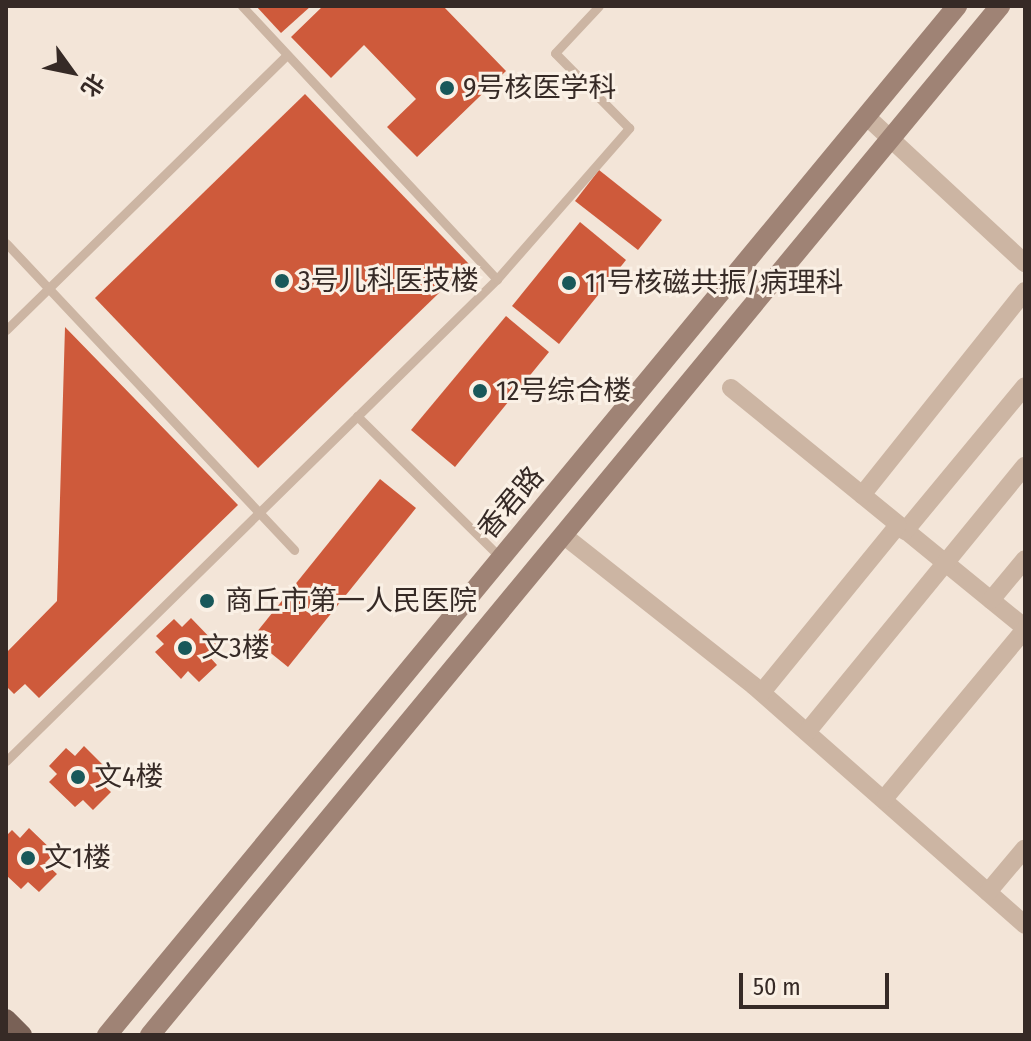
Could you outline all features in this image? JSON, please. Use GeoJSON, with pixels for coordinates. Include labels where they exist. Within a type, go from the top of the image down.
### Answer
{"type":"FeatureCollection","features":[{"type":"Feature","properties":{"kind":"main road","name":"香君路"},"geometry":{"type":"LineString","coordinates":[[107,1035],[957,6]]}},
{"type":"Feature","properties":{"kind":"main road"},"geometry":{"type":"LineString","coordinates":[[150,1035],[1000,6]]}},
{"type":"Feature","properties":{"kind":"main road"},"geometry":{"type":"LineString","coordinates":[[6,1019],[22,1035]]}},
{"type":"Feature","properties":{"kind":"street"},"geometry":{"type":"LineString","coordinates":[[866,116],[1025,263]]}},
{"type":"Feature","properties":{"kind":"street"},"geometry":{"type":"LineString","coordinates":[[862,495],[1025,291]]}},
{"type":"Feature","properties":{"kind":"street"},"geometry":{"type":"LineString","coordinates":[[762,692],[1025,386]]}},
{"type":"Feature","properties":{"kind":"street"},"geometry":{"type":"LineString","coordinates":[[731,388],[1025,629],[884,799]]}},
{"type":"Feature","properties":{"kind":"street"},"geometry":{"type":"LineString","coordinates":[[807,732],[1025,466]]}},
{"type":"Feature","properties":{"kind":"street"},"geometry":{"type":"LineString","coordinates":[[563,535],[762,692],[1025,925]]}},
{"type":"Feature","properties":{"kind":"street"},"geometry":{"type":"LineString","coordinates":[[991,600],[1025,559]]}},
{"type":"Feature","properties":{"kind":"street"},"geometry":{"type":"LineString","coordinates":[[988,892],[1025,848]]}},
{"type":"Feature","properties":{"kind":"lane"},"geometry":{"type":"LineString","coordinates":[[242,6],[497,279]]}},
{"type":"Feature","properties":{"kind":"lane"},"geometry":{"type":"LineString","coordinates":[[6,761],[497,279],[629,128],[555,53],[599,6]]}},
{"type":"Feature","properties":{"kind":"lane"},"geometry":{"type":"LineString","coordinates":[[6,330],[287,55]]}},
{"type":"Feature","properties":{"kind":"lane"},"geometry":{"type":"LineString","coordinates":[[6,243],[294,550]]}},
{"type":"Feature","properties":{"kind":"lane"},"geometry":{"type":"LineString","coordinates":[[357,416],[501,558]]}},
{"type":"Feature","properties":{"kind":"building"},"geometry":{"type":"Polygon","coordinates":[[[256,6],[311,6],[281,33],[256,6]]]}},
{"type":"Feature","properties":{"kind":"building","name":"9号核医学科"},"geometry":{"type":"Polygon","coordinates":[[[323,6],[443,6],[506,71],[417,157],[387,127],[416,99],[364,45],[331,78],[291,37],[323,6]]]}},
{"type":"Feature","properties":{"kind":"building","name":"3号儿科医技楼"},"geometry":{"type":"Polygon","coordinates":[[[305,94],[469,264],[258,468],[95,298],[305,94]]]}},
{"type":"Feature","properties":{"kind":"building"},"geometry":{"type":"Polygon","coordinates":[[[599,170],[662,220],[638,250],[575,201],[599,170]]]}},
{"type":"Feature","properties":{"kind":"building","name":"11号核磁共振/病理科"},"geometry":{"type":"Polygon","coordinates":[[[580,222],[626,260],[559,344],[512,306],[580,222]]]}},
{"type":"Feature","properties":{"kind":"building","name":"12号综合楼"},"geometry":{"type":"Polygon","coordinates":[[[506,316],[549,352],[455,467],[411,430],[506,316]]]}},
{"type":"Feature","properties":{"kind":"building"},"geometry":{"type":"Polygon","coordinates":[[[65,327],[238,505],[39,698],[25,684],[14,694],[6,686],[6,653],[57,601],[65,327]]]}},
{"type":"Feature","properties":{"kind":"building"},"geometry":{"type":"Polygon","coordinates":[[[380,479],[416,508],[288,667],[252,638],[380,479]]]}},
{"type":"Feature","properties":{"kind":"building","name":"文3楼"},"geometry":{"type":"Polygon","coordinates":[[[191,618],[216,644],[206,653],[217,665],[199,682],[188,671],[181,679],[155,652],[164,644],[156,636],[174,619],[182,627],[191,618]]]}},
{"type":"Feature","properties":{"kind":"building","name":"文4楼"},"geometry":{"type":"Polygon","coordinates":[[[84,746],[109,771],[99,781],[111,792],[93,810],[83,800],[75,807],[49,782],[57,774],[49,766],[66,748],[75,756],[84,746]]]}},
{"type":"Feature","properties":{"kind":"building","name":"文1楼"},"geometry":{"type":"Polygon","coordinates":[[[29,828],[55,853],[45,863],[57,874],[39,892],[28,882],[21,889],[6,875],[6,836],[12,830],[20,838],[29,828]]]}},
{"type":"Feature","properties":{"kind":"place","name":"9号核医学科"},"geometry":{"type":"Point","coordinates":[447,88]}},
{"type":"Feature","properties":{"kind":"place","name":"3号儿科医技楼"},"geometry":{"type":"Point","coordinates":[282,281]}},
{"type":"Feature","properties":{"kind":"place","name":"11号核磁共振/病理科"},"geometry":{"type":"Point","coordinates":[569,283]}},
{"type":"Feature","properties":{"kind":"place","name":"12号综合楼"},"geometry":{"type":"Point","coordinates":[480,391]}},
{"type":"Feature","properties":{"kind":"place","name":"商丘市第一人民医院"},"geometry":{"type":"Point","coordinates":[207,601]}},
{"type":"Feature","properties":{"kind":"place","name":"文3楼"},"geometry":{"type":"Point","coordinates":[185,648]}},
{"type":"Feature","properties":{"kind":"place","name":"文4楼"},"geometry":{"type":"Point","coordinates":[78,777]}},
{"type":"Feature","properties":{"kind":"place","name":"文1楼"},"geometry":{"type":"Point","coordinates":[28,858]}}]}
